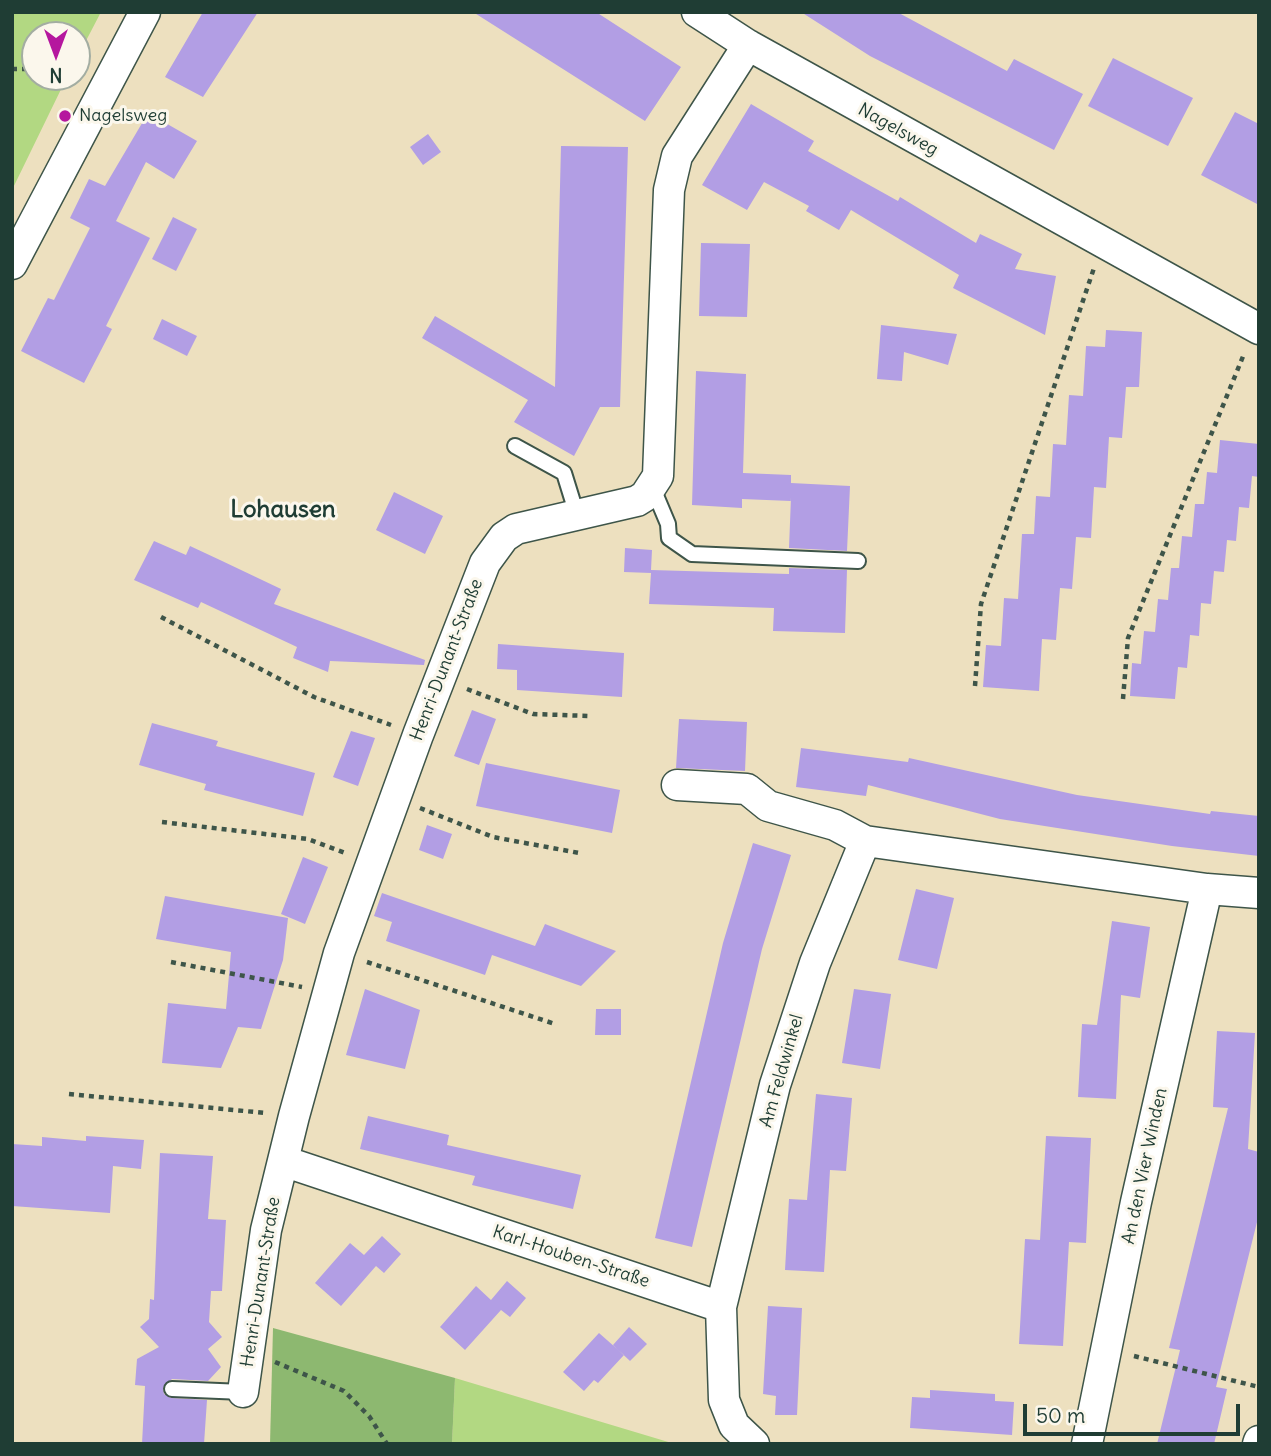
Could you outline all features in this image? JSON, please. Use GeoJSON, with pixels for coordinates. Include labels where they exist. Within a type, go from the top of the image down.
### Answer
{"type":"FeatureCollection","features":[{"type":"Feature","properties":{"kind":"street"},"geometry":{"type":"LineString","coordinates":[[12,264],[145,12]]}},
{"type":"Feature","properties":{"kind":"street","name":"Nagelsweg"},"geometry":{"type":"LineString","coordinates":[[697,12],[748,45],[1257,328]]}},
{"type":"Feature","properties":{"kind":"street"},"geometry":{"type":"LineString","coordinates":[[652,486],[658,476],[669,190],[677,156],[748,45]]}},
{"type":"Feature","properties":{"kind":"street","name":"Henri-Dunant-Straße"},"geometry":{"type":"LineString","coordinates":[[243,1392],[266,1230],[327,992],[418,736],[489,554],[503,537],[516,528],[637,501],[652,486]]}},
{"type":"Feature","properties":{"kind":"street"},"geometry":{"type":"LineString","coordinates":[[677,785],[747,789],[768,806],[835,825],[864,841],[1207,889],[1259,893]]}},
{"type":"Feature","properties":{"kind":"street","name":"Am Feldwinkel"},"geometry":{"type":"LineString","coordinates":[[721,1307],[775,1085],[815,963],[864,841]]}},
{"type":"Feature","properties":{"kind":"street","name":"An den Vier Winden"},"geometry":{"type":"LineString","coordinates":[[1087,1444],[1136,1202],[1207,889]]}},
{"type":"Feature","properties":{"kind":"street","name":"Karl-Houben-Straße"},"geometry":{"type":"LineString","coordinates":[[283,1161],[721,1307]]}},
{"type":"Feature","properties":{"kind":"street"},"geometry":{"type":"LineString","coordinates":[[721,1307],[724,1400],[734,1425],[754,1444]]}},
{"type":"Feature","properties":{"kind":"lane"},"geometry":{"type":"LineString","coordinates":[[515,446],[564,473],[577,515]]}},
{"type":"Feature","properties":{"kind":"lane"},"geometry":{"type":"LineString","coordinates":[[652,486],[668,524],[669,538],[692,554],[858,561]]}},
{"type":"Feature","properties":{"kind":"lane"},"geometry":{"type":"LineString","coordinates":[[172,1388],[243,1392]]}},
{"type":"Feature","properties":{"kind":"path"},"geometry":{"type":"LineString","coordinates":[[975,686],[981,604],[1102,244]]}},
{"type":"Feature","properties":{"kind":"path"},"geometry":{"type":"LineString","coordinates":[[1123,699],[1128,638],[1257,328]]}},
{"type":"Feature","properties":{"kind":"path"},"geometry":{"type":"LineString","coordinates":[[161,617],[314,697],[418,736]]}},
{"type":"Feature","properties":{"kind":"path"},"geometry":{"type":"LineString","coordinates":[[440,678],[533,714],[590,716]]}},
{"type":"Feature","properties":{"kind":"path"},"geometry":{"type":"LineString","coordinates":[[396,799],[493,838],[579,853]]}},
{"type":"Feature","properties":{"kind":"path"},"geometry":{"type":"LineString","coordinates":[[162,822],[308,839],[372,863]]}},
{"type":"Feature","properties":{"kind":"path"},"geometry":{"type":"LineString","coordinates":[[339,953],[555,1024]]}},
{"type":"Feature","properties":{"kind":"path"},"geometry":{"type":"LineString","coordinates":[[171,962],[327,992]]}},
{"type":"Feature","properties":{"kind":"path"},"geometry":{"type":"LineString","coordinates":[[69,1094],[294,1116]]}},
{"type":"Feature","properties":{"kind":"path"},"geometry":{"type":"LineString","coordinates":[[1106,1349],[1259,1387]]}},
{"type":"Feature","properties":{"kind":"path"},"geometry":{"type":"LineString","coordinates":[[250,1355],[282,1364],[344,1391],[369,1416],[387,1444]]}},
{"type":"Feature","properties":{"kind":"green space"},"geometry":{"type":"Polygon","coordinates":[[[12,12],[101,12],[91,31],[91,21],[21,21],[21,91],[60,91],[12,190],[12,12]]]}},
{"type":"Feature","properties":{"kind":"green space"},"geometry":{"type":"Polygon","coordinates":[[[273,1328],[455,1378],[452,1444],[270,1444],[273,1328]]]}},
{"type":"Feature","properties":{"kind":"green space"},"geometry":{"type":"Polygon","coordinates":[[[455,1378],[675,1444],[452,1444],[455,1378]]]}},
{"type":"Feature","properties":{"kind":"building"},"geometry":{"type":"Polygon","coordinates":[[[203,12],[258,12],[203,97],[165,77],[203,12]]]}},
{"type":"Feature","properties":{"kind":"building"},"geometry":{"type":"Polygon","coordinates":[[[473,12],[596,12],[681,67],[645,121],[473,12]]]}},
{"type":"Feature","properties":{"kind":"building"},"geometry":{"type":"Polygon","coordinates":[[[801,12],[897,12],[1007,71],[1014,59],[1083,94],[1054,150],[870,56],[801,12]]]}},
{"type":"Feature","properties":{"kind":"building"},"geometry":{"type":"Polygon","coordinates":[[[1113,58],[1193,98],[1168,146],[1088,106],[1113,58]]]}},
{"type":"Feature","properties":{"kind":"building"},"geometry":{"type":"Polygon","coordinates":[[[751,104],[814,141],[808,151],[898,201],[900,197],[976,243],[980,234],[1022,254],[1015,269],[1056,276],[1045,335],[953,288],[959,275],[851,210],[839,230],[806,211],[809,206],[764,182],[747,210],[702,185],[751,104]]]}},
{"type":"Feature","properties":{"kind":"building"},"geometry":{"type":"Polygon","coordinates":[[[1235,112],[1259,124],[1259,205],[1201,175],[1235,112]]]}},
{"type":"Feature","properties":{"kind":"building"},"geometry":{"type":"Polygon","coordinates":[[[148,113],[197,141],[174,179],[146,162],[116,221],[150,238],[106,326],[112,329],[84,383],[21,351],[48,298],[54,300],[90,228],[70,218],[89,179],[105,186],[148,113]]]}},
{"type":"Feature","properties":{"kind":"building"},"geometry":{"type":"Polygon","coordinates":[[[428,134],[441,152],[423,165],[410,147],[428,134]]]}},
{"type":"Feature","properties":{"kind":"building"},"geometry":{"type":"Polygon","coordinates":[[[561,146],[628,147],[620,407],[600,407],[574,456],[514,422],[528,400],[422,338],[435,316],[555,387],[561,146]]]}},
{"type":"Feature","properties":{"kind":"building"},"geometry":{"type":"Polygon","coordinates":[[[173,217],[197,229],[176,271],[152,259],[173,217]]]}},
{"type":"Feature","properties":{"kind":"building"},"geometry":{"type":"Polygon","coordinates":[[[701,243],[750,244],[747,317],[699,316],[701,243]]]}},
{"type":"Feature","properties":{"kind":"building"},"geometry":{"type":"Polygon","coordinates":[[[162,319],[197,336],[187,356],[153,339],[162,319]]]}},
{"type":"Feature","properties":{"kind":"building"},"geometry":{"type":"Polygon","coordinates":[[[881,325],[957,334],[948,365],[904,352],[902,381],[877,379],[881,325]]]}},
{"type":"Feature","properties":{"kind":"building"},"geometry":{"type":"Polygon","coordinates":[[[1106,330],[1142,332],[1139,387],[1126,387],[1122,438],[1109,437],[1106,488],[1094,487],[1091,538],[1076,537],[1072,589],[1060,588],[1056,640],[1042,639],[1039,691],[983,687],[986,645],[1001,646],[1004,598],[1018,599],[1022,534],[1034,534],[1036,496],[1050,497],[1053,444],[1066,445],[1069,395],[1083,396],[1086,346],[1105,347],[1106,330]]]}},
{"type":"Feature","properties":{"kind":"building"},"geometry":{"type":"Polygon","coordinates":[[[696,371],[746,374],[743,473],[791,475],[791,483],[850,486],[847,551],[789,548],[791,501],[742,499],[742,508],[692,505],[696,371]]]}},
{"type":"Feature","properties":{"kind":"building"},"geometry":{"type":"Polygon","coordinates":[[[1220,440],[1259,444],[1259,477],[1252,476],[1249,508],[1239,507],[1236,541],[1227,540],[1224,572],[1214,571],[1211,604],[1201,603],[1199,636],[1190,635],[1187,668],[1178,667],[1175,699],[1130,696],[1132,663],[1141,664],[1144,631],[1155,632],[1158,599],[1168,600],[1171,568],[1179,568],[1182,536],[1192,537],[1195,504],[1204,504],[1207,472],[1217,473],[1220,440]]]}},
{"type":"Feature","properties":{"kind":"building"},"geometry":{"type":"Polygon","coordinates":[[[394,492],[443,516],[425,554],[376,530],[394,492]]]}},
{"type":"Feature","properties":{"kind":"building"},"geometry":{"type":"Polygon","coordinates":[[[154,541],[186,555],[190,546],[281,589],[274,604],[425,660],[424,665],[330,661],[328,672],[293,658],[297,647],[201,602],[198,608],[134,580],[154,541]]]}},
{"type":"Feature","properties":{"kind":"building"},"geometry":{"type":"Polygon","coordinates":[[[625,548],[652,550],[651,570],[789,574],[789,568],[847,570],[845,633],[773,631],[774,608],[649,604],[651,573],[624,572],[625,548]]]}},
{"type":"Feature","properties":{"kind":"building"},"geometry":{"type":"Polygon","coordinates":[[[498,644],[624,653],[622,697],[517,690],[517,670],[497,669],[498,644]]]}},
{"type":"Feature","properties":{"kind":"building"},"geometry":{"type":"Polygon","coordinates":[[[472,710],[496,719],[479,765],[454,756],[472,710]]]}},
{"type":"Feature","properties":{"kind":"building"},"geometry":{"type":"Polygon","coordinates":[[[679,719],[747,722],[745,771],[676,768],[679,719]]]}},
{"type":"Feature","properties":{"kind":"building"},"geometry":{"type":"Polygon","coordinates":[[[152,723],[218,741],[216,746],[315,773],[303,816],[204,790],[206,784],[139,765],[152,723]]]}},
{"type":"Feature","properties":{"kind":"building"},"geometry":{"type":"Polygon","coordinates":[[[351,731],[375,738],[358,786],[333,777],[351,731]]]}},
{"type":"Feature","properties":{"kind":"building"},"geometry":{"type":"Polygon","coordinates":[[[801,748],[908,762],[909,758],[1077,795],[1210,814],[1211,811],[1259,816],[1259,856],[1172,846],[1000,819],[868,785],[866,796],[796,787],[801,748]]]}},
{"type":"Feature","properties":{"kind":"building"},"geometry":{"type":"Polygon","coordinates":[[[486,763],[620,790],[612,833],[476,806],[486,763]]]}},
{"type":"Feature","properties":{"kind":"building"},"geometry":{"type":"Polygon","coordinates":[[[427,825],[452,834],[443,859],[419,850],[427,825]]]}},
{"type":"Feature","properties":{"kind":"building"},"geometry":{"type":"Polygon","coordinates":[[[753,843],[791,855],[762,949],[692,1247],[655,1238],[723,943],[753,843]]]}},
{"type":"Feature","properties":{"kind":"building"},"geometry":{"type":"Polygon","coordinates":[[[303,857],[328,867],[305,924],[281,914],[303,857]]]}},
{"type":"Feature","properties":{"kind":"building"},"geometry":{"type":"Polygon","coordinates":[[[916,889],[954,898],[937,969],[898,960],[916,889]]]}},
{"type":"Feature","properties":{"kind":"building"},"geometry":{"type":"Polygon","coordinates":[[[382,893],[535,946],[545,924],[616,951],[581,986],[492,955],[485,975],[386,941],[392,922],[374,916],[382,893]]]}},
{"type":"Feature","properties":{"kind":"building"},"geometry":{"type":"Polygon","coordinates":[[[165,896],[288,918],[283,960],[261,1029],[238,1027],[221,1068],[162,1063],[168,1003],[226,1009],[231,952],[156,939],[165,896]]]}},
{"type":"Feature","properties":{"kind":"building"},"geometry":{"type":"Polygon","coordinates":[[[1112,921],[1150,927],[1140,998],[1121,995],[1116,1099],[1078,1097],[1082,1024],[1097,1025],[1112,921]]]}},
{"type":"Feature","properties":{"kind":"building"},"geometry":{"type":"Polygon","coordinates":[[[365,989],[420,1010],[405,1069],[346,1055],[365,989]]]}},
{"type":"Feature","properties":{"kind":"building"},"geometry":{"type":"Polygon","coordinates":[[[854,989],[891,994],[880,1069],[842,1063],[854,989]]]}},
{"type":"Feature","properties":{"kind":"building"},"geometry":{"type":"Polygon","coordinates":[[[596,1009],[621,1009],[621,1035],[595,1035],[596,1009]]]}},
{"type":"Feature","properties":{"kind":"building"},"geometry":{"type":"Polygon","coordinates":[[[1217,1031],[1255,1033],[1248,1149],[1259,1152],[1259,1214],[1216,1387],[1227,1389],[1214,1444],[1157,1444],[1180,1350],[1169,1348],[1228,1108],[1213,1107],[1217,1031]]]}},
{"type":"Feature","properties":{"kind":"building"},"geometry":{"type":"Polygon","coordinates":[[[816,1094],[852,1098],[846,1171],[830,1170],[824,1272],[785,1270],[789,1199],[807,1200],[816,1094]]]}},
{"type":"Feature","properties":{"kind":"building"},"geometry":{"type":"Polygon","coordinates":[[[368,1116],[449,1135],[447,1145],[581,1175],[573,1209],[472,1185],[475,1176],[360,1149],[368,1116]]]}},
{"type":"Feature","properties":{"kind":"building"},"geometry":{"type":"Polygon","coordinates":[[[86,1136],[144,1140],[141,1169],[113,1166],[110,1213],[12,1206],[12,1144],[42,1146],[42,1137],[86,1141],[86,1136]]]}},
{"type":"Feature","properties":{"kind":"building"},"geometry":{"type":"Polygon","coordinates":[[[1046,1136],[1091,1138],[1086,1243],[1069,1242],[1063,1346],[1019,1344],[1025,1239],[1040,1240],[1046,1136]]]}},
{"type":"Feature","properties":{"kind":"building"},"geometry":{"type":"Polygon","coordinates":[[[160,1153],[213,1156],[208,1219],[226,1220],[222,1291],[211,1291],[209,1322],[222,1337],[208,1349],[221,1367],[208,1381],[172,1379],[163,1388],[164,1394],[171,1398],[207,1400],[204,1444],[142,1444],[145,1386],[135,1385],[137,1359],[159,1347],[140,1327],[149,1319],[150,1299],[154,1300],[160,1153]]]}},
{"type":"Feature","properties":{"kind":"building"},"geometry":{"type":"Polygon","coordinates":[[[382,1236],[401,1254],[384,1273],[376,1266],[341,1306],[315,1283],[350,1243],[364,1255],[382,1236]]]}},
{"type":"Feature","properties":{"kind":"building"},"geometry":{"type":"Polygon","coordinates":[[[507,1281],[526,1298],[510,1317],[501,1310],[465,1350],[440,1327],[476,1286],[491,1300],[507,1281]]]}},
{"type":"Feature","properties":{"kind":"building"},"geometry":{"type":"Polygon","coordinates":[[[768,1306],[802,1308],[797,1415],[775,1415],[776,1396],[763,1394],[768,1306]]]}},
{"type":"Feature","properties":{"kind":"building"},"geometry":{"type":"Polygon","coordinates":[[[629,1327],[647,1344],[630,1361],[613,1345],[629,1327]]]}},
{"type":"Feature","properties":{"kind":"building"},"geometry":{"type":"Polygon","coordinates":[[[599,1333],[624,1355],[598,1383],[594,1380],[584,1391],[563,1372],[599,1333]]]}},
{"type":"Feature","properties":{"kind":"building"},"geometry":{"type":"Polygon","coordinates":[[[930,1390],[995,1394],[995,1401],[1014,1402],[1012,1435],[910,1428],[912,1397],[930,1398],[930,1390]]]}},
{"type":"Feature","properties":{"kind":"place","name":"Nagelsweg"},"geometry":{"type":"Point","coordinates":[65,116]}},
{"type":"Feature","properties":{"kind":"district","name":"Lohausen"},"geometry":{"type":"Point","coordinates":[283,510]}}]}
